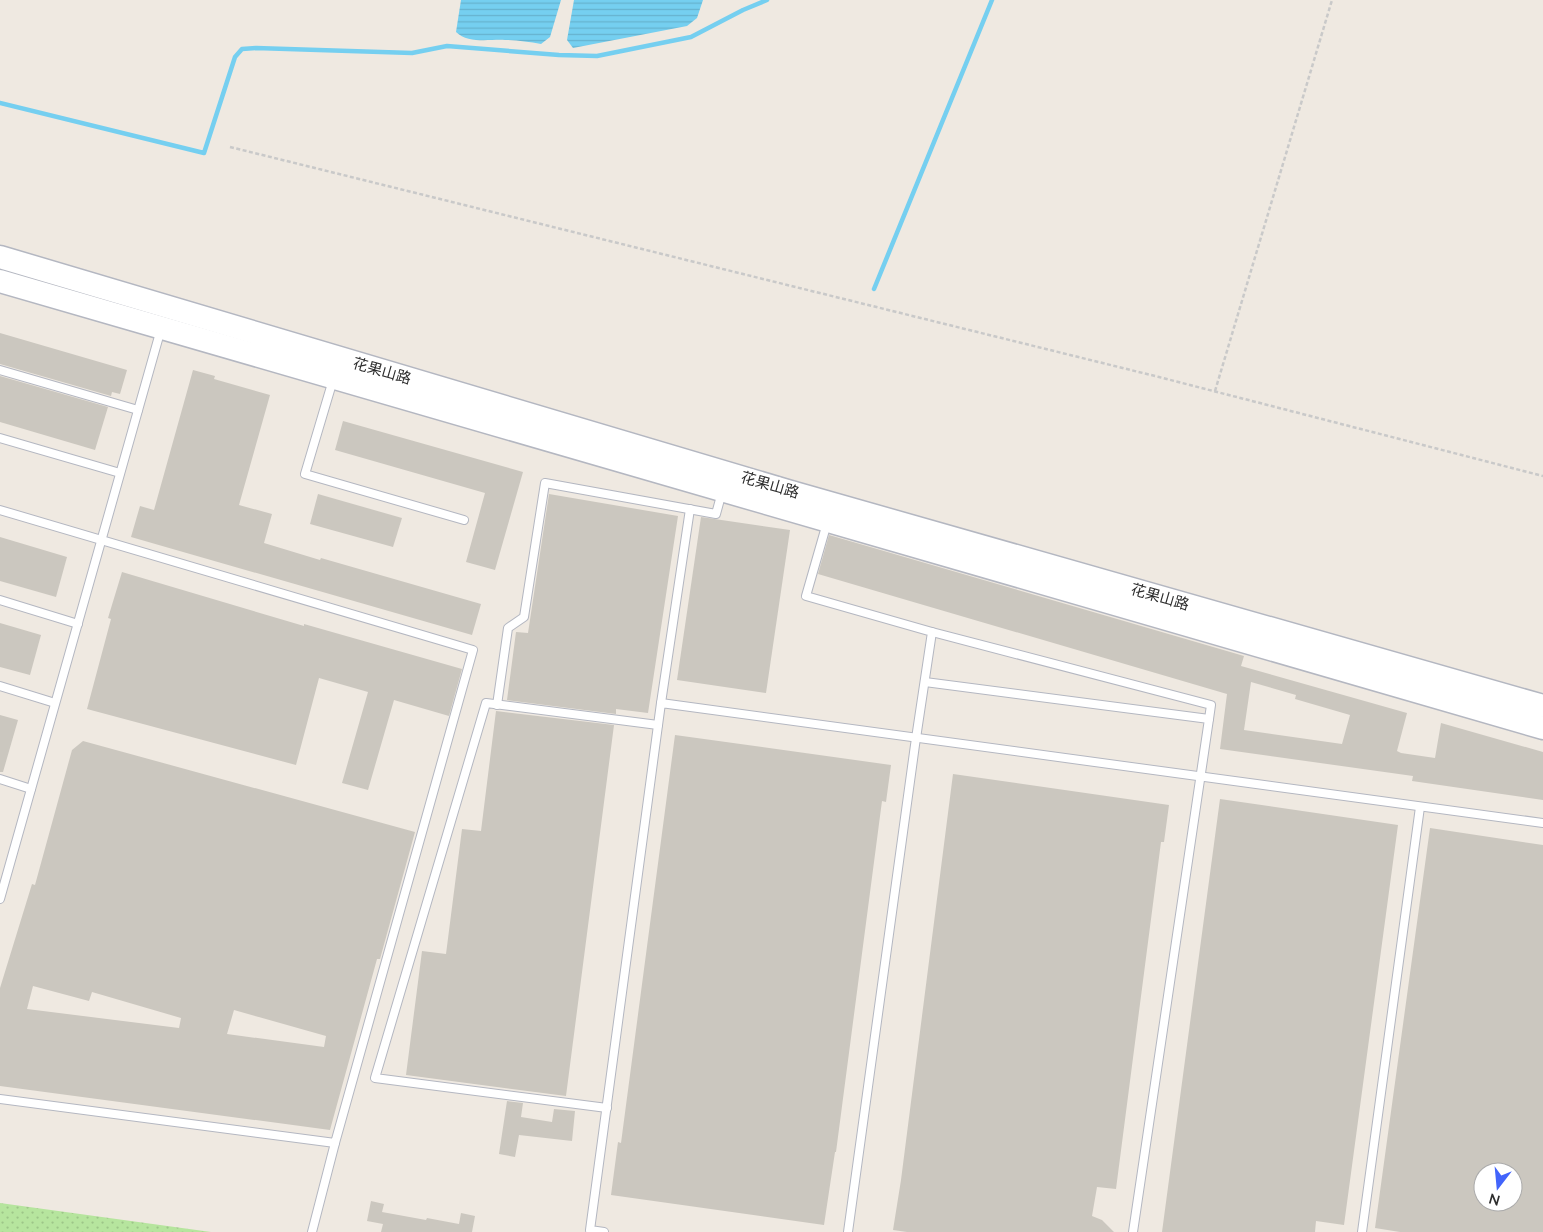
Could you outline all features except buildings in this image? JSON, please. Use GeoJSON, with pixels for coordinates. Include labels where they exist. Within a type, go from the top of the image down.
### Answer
{"type":"FeatureCollection","features":[{"type":"Feature","properties":{"kind":"street","name":"花果山路"},"geometry":{"type":"LineString","coordinates":[[0,257],[333,378],[725,482]]}},
{"type":"Feature","properties":{"kind":"street","name":"花果山路"},"geometry":{"type":"LineString","coordinates":[[0,281],[164,318],[830,513],[1543,728]]}},
{"type":"Feature","properties":{"kind":"street","name":"花果山路"},"geometry":{"type":"LineString","coordinates":[[830,513],[1543,706]]}},
{"type":"Feature","properties":{"kind":"lane"},"geometry":{"type":"LineString","coordinates":[[0,899],[4,869],[31,789],[164,318]]}},
{"type":"Feature","properties":{"kind":"lane"},"geometry":{"type":"LineString","coordinates":[[0,370],[138,410]]}},
{"type":"Feature","properties":{"kind":"lane"},"geometry":{"type":"LineString","coordinates":[[333,378],[305,474],[464,520]]}},
{"type":"Feature","properties":{"kind":"lane"},"geometry":{"type":"LineString","coordinates":[[0,438],[120,473]]}},
{"type":"Feature","properties":{"kind":"lane"},"geometry":{"type":"LineString","coordinates":[[497,705],[508,628],[524,617],[545,484],[716,514],[725,482]]}},
{"type":"Feature","properties":{"kind":"lane"},"geometry":{"type":"LineString","coordinates":[[604,1232],[590,1231],[661,703],[690,509]]}},
{"type":"Feature","properties":{"kind":"lane"},"geometry":{"type":"LineString","coordinates":[[0,510],[473,650],[335,1143],[312,1232]]}},
{"type":"Feature","properties":{"kind":"lane"},"geometry":{"type":"LineString","coordinates":[[830,513],[806,596],[932,632],[1211,705],[1133,1232]]}},
{"type":"Feature","properties":{"kind":"lane"},"geometry":{"type":"LineString","coordinates":[[0,600],[78,624]]}},
{"type":"Feature","properties":{"kind":"lane"},"geometry":{"type":"LineString","coordinates":[[848,1232],[932,632]]}},
{"type":"Feature","properties":{"kind":"lane"},"geometry":{"type":"LineString","coordinates":[[925,682],[1209,720]]}},
{"type":"Feature","properties":{"kind":"lane"},"geometry":{"type":"LineString","coordinates":[[0,686],[55,702]]}},
{"type":"Feature","properties":{"kind":"lane"},"geometry":{"type":"LineString","coordinates":[[606,1108],[375,1078],[486,703],[658,725]]}},
{"type":"Feature","properties":{"kind":"lane"},"geometry":{"type":"LineString","coordinates":[[661,703],[1543,824]]}},
{"type":"Feature","properties":{"kind":"lane"},"geometry":{"type":"LineString","coordinates":[[0,780],[31,789]]}},
{"type":"Feature","properties":{"kind":"lane"},"geometry":{"type":"LineString","coordinates":[[1362,1232],[1420,807]]}},
{"type":"Feature","properties":{"kind":"lane"},"geometry":{"type":"LineString","coordinates":[[0,1099],[335,1143]]}},
{"type":"Feature","properties":{"kind":"path"},"geometry":{"type":"LineString","coordinates":[[1215,391],[1332,0]]}},
{"type":"Feature","properties":{"kind":"path"},"geometry":{"type":"LineString","coordinates":[[230,147],[1215,391],[1543,476]]}},
{"type":"Feature","properties":{"kind":"green space"},"geometry":{"type":"Polygon","coordinates":[[[0,1203],[211,1232],[0,1232],[0,1203]]]}},
{"type":"Feature","properties":{"kind":"water"},"geometry":{"type":"Polygon","coordinates":[[[461,0],[561,0],[550,37],[541,44],[514,40],[473,40],[461,36],[456,32],[461,0]]]}},
{"type":"Feature","properties":{"kind":"water"},"geometry":{"type":"Polygon","coordinates":[[[574,0],[703,0],[697,18],[687,26],[573,48],[567,40],[574,0]]]}},
{"type":"Feature","properties":{"kind":"waterway"},"geometry":{"type":"LineString","coordinates":[[0,103],[204,153],[235,57],[242,49],[412,53],[447,46],[559,55],[597,56],[691,37],[743,10],[767,0]]}},
{"type":"Feature","properties":{"kind":"waterway"},"geometry":{"type":"LineString","coordinates":[[874,289],[992,0]]}}]}
